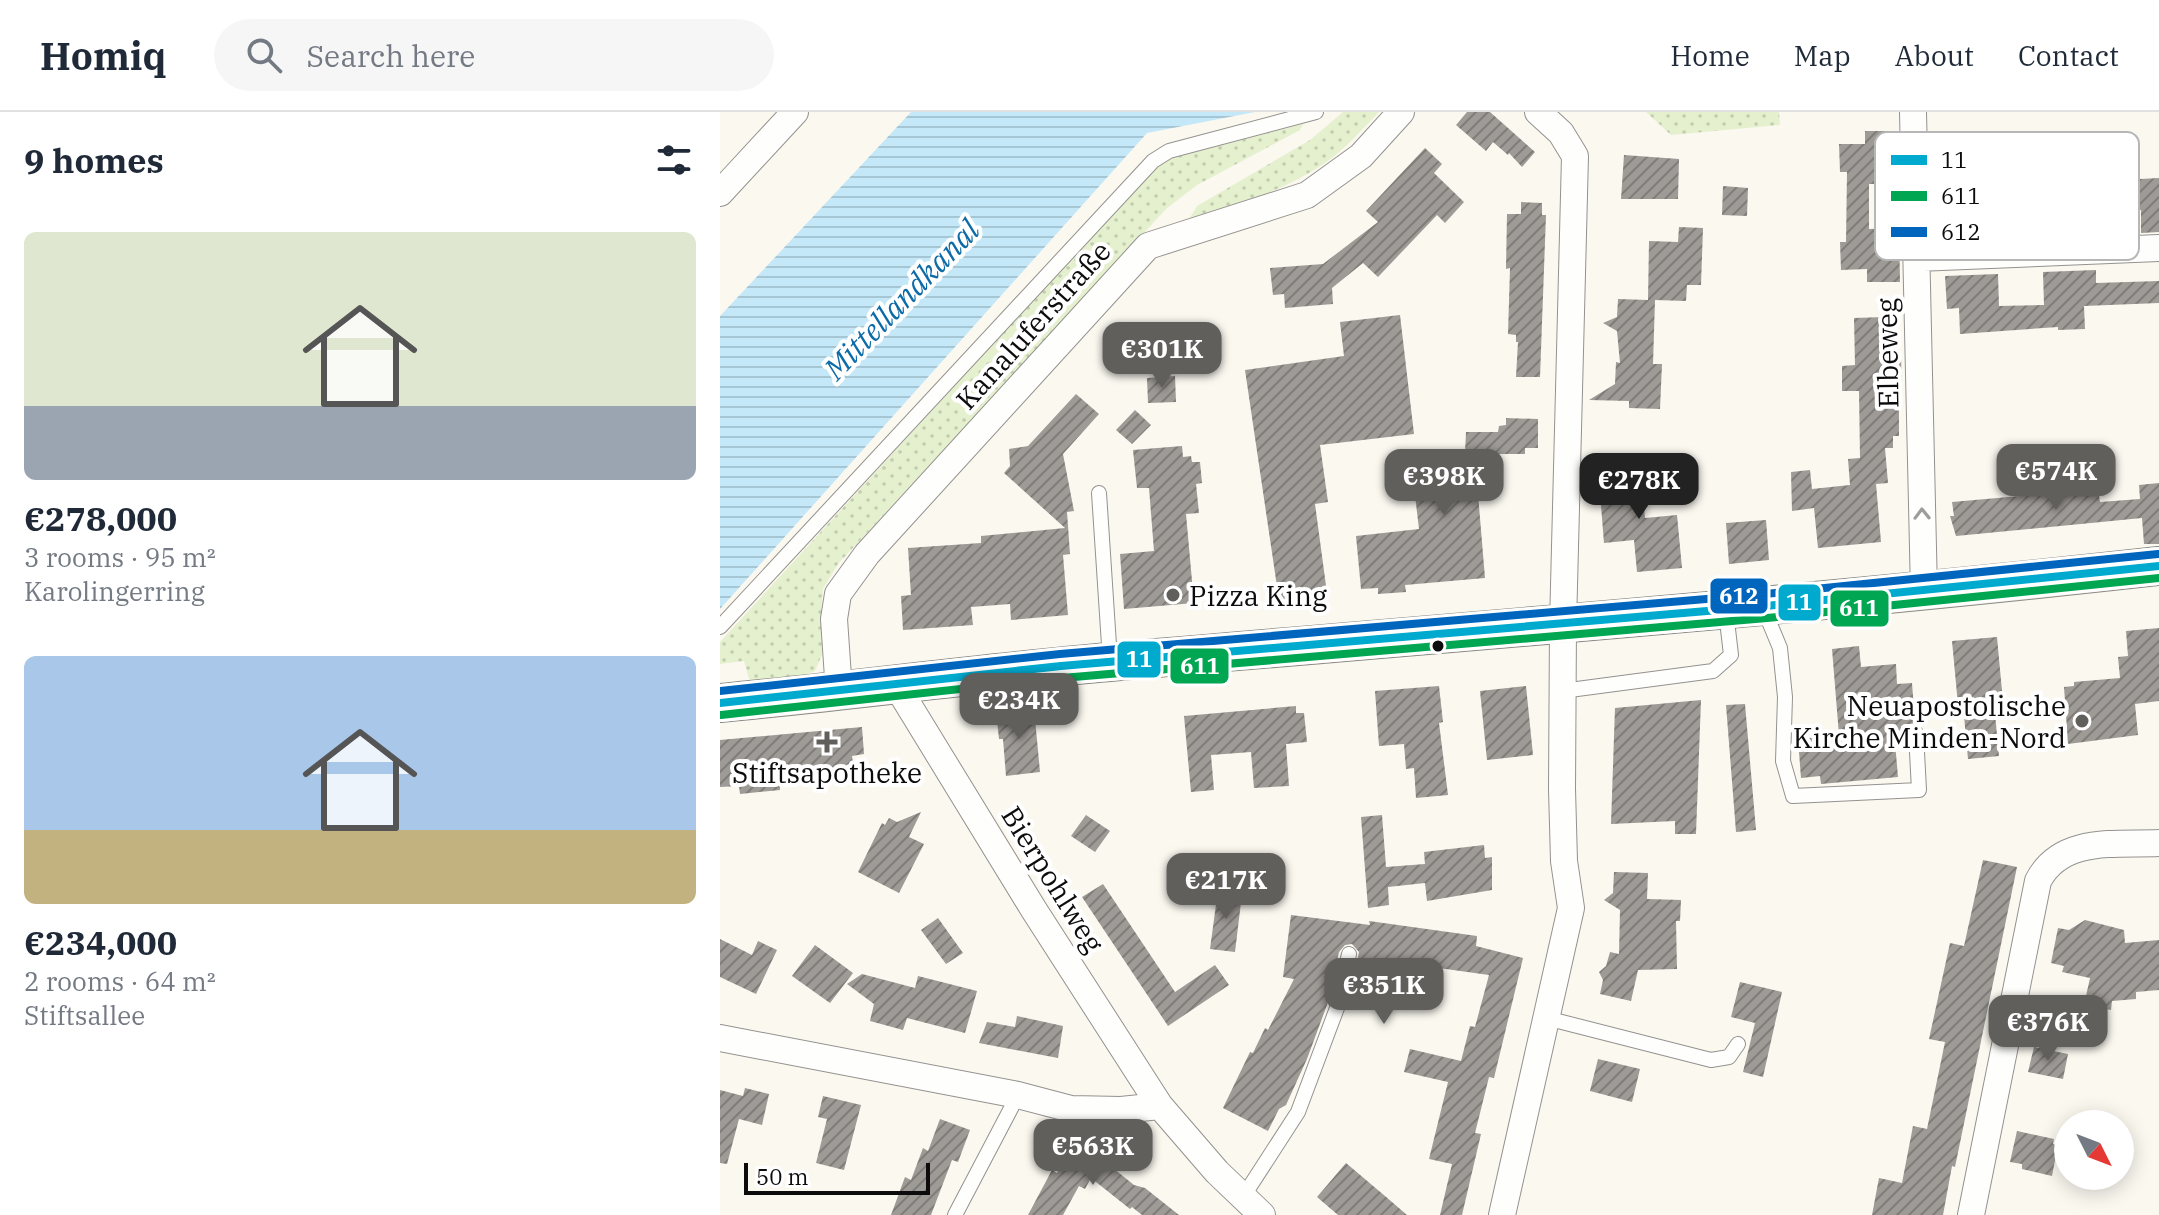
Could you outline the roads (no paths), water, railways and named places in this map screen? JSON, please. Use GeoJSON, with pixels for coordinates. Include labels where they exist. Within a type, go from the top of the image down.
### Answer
{"type":"FeatureCollection","features":[{"type":"Feature","properties":{"kind":"main road"},"geometry":{"type":"LineString","coordinates":[[720,703],[1111,662],[1763,607],[2159,566]]}},
{"type":"Feature","properties":{"kind":"street"},"geometry":{"type":"LineString","coordinates":[[720,193],[795,112]]}},
{"type":"Feature","properties":{"kind":"street","name":"Kanaluferstraße"},"geometry":{"type":"LineString","coordinates":[[839,692],[834,619],[838,594],[867,554],[1148,246],[1307,195],[1361,156],[1401,112]]}},
{"type":"Feature","properties":{"kind":"street"},"geometry":{"type":"LineString","coordinates":[[1502,1215],[1571,908],[1563,832],[1562,691],[1575,156],[1561,133],[1538,112]]}},
{"type":"Feature","properties":{"kind":"street","name":"Elbeweg"},"geometry":{"type":"LineString","coordinates":[[1913,112],[1914,132]]}},
{"type":"Feature","properties":{"kind":"street"},"geometry":{"type":"LineString","coordinates":[[2139,249],[2159,248]]}},
{"type":"Feature","properties":{"kind":"street","name":"Elbeweg"},"geometry":{"type":"LineString","coordinates":[[1917,260],[1924,592]]}},
{"type":"Feature","properties":{"kind":"street","name":"Bierpohlweg"},"geometry":{"type":"LineString","coordinates":[[895,683],[1034,910],[1160,1106],[1217,1172],[1252,1206]]}},
{"type":"Feature","properties":{"kind":"street"},"geometry":{"type":"LineString","coordinates":[[1971,1215],[2038,881],[2043,871],[2057,858],[2082,846],[2159,843]]}},
{"type":"Feature","properties":{"kind":"street"},"geometry":{"type":"LineString","coordinates":[[720,1038],[1018,1095],[1071,1109],[1121,1110],[1160,1106]]}},
{"type":"Feature","properties":{"kind":"lane"},"geometry":{"type":"LineString","coordinates":[[720,627],[1153,161],[1169,151],[1316,112]]}},
{"type":"Feature","properties":{"kind":"lane"},"geometry":{"type":"LineString","coordinates":[[1099,493],[1111,662]]}},
{"type":"Feature","properties":{"kind":"lane"},"geometry":{"type":"LineString","coordinates":[[1763,607],[1780,648],[1785,697],[1783,761],[1793,796],[1919,790],[1916,733]]}},
{"type":"Feature","properties":{"kind":"lane"},"geometry":{"type":"LineString","coordinates":[[1562,691],[1713,671],[1731,655],[1725,610]]}},
{"type":"Feature","properties":{"kind":"lane"},"geometry":{"type":"LineString","coordinates":[[1252,1206],[1298,1112],[1337,1008],[1349,954]]}},
{"type":"Feature","properties":{"kind":"lane"},"geometry":{"type":"LineString","coordinates":[[1546,1018],[1711,1060],[1729,1057],[1738,1044]]}},
{"type":"Feature","properties":{"kind":"lane"},"geometry":{"type":"LineString","coordinates":[[955,1215],[1018,1095]]}},
{"type":"Feature","properties":{"kind":"water","name":"Mittellandkanal"},"geometry":{"type":"Polygon","coordinates":[[[911,112],[1255,112],[1147,133],[720,609],[720,316],[911,112]]]}},
{"type":"Feature","properties":{"kind":"place","name":"Pizza King"},"geometry":{"type":"Point","coordinates":[1173,595]}},
{"type":"Feature","properties":{"kind":"place","name":"Neuapostolische Kirche Minden-Nord"},"geometry":{"type":"Point","coordinates":[2082,721]}},
{"type":"Feature","properties":{"kind":"place","name":"Stiftsapotheke"},"geometry":{"type":"Point","coordinates":[827,742]}}]}
